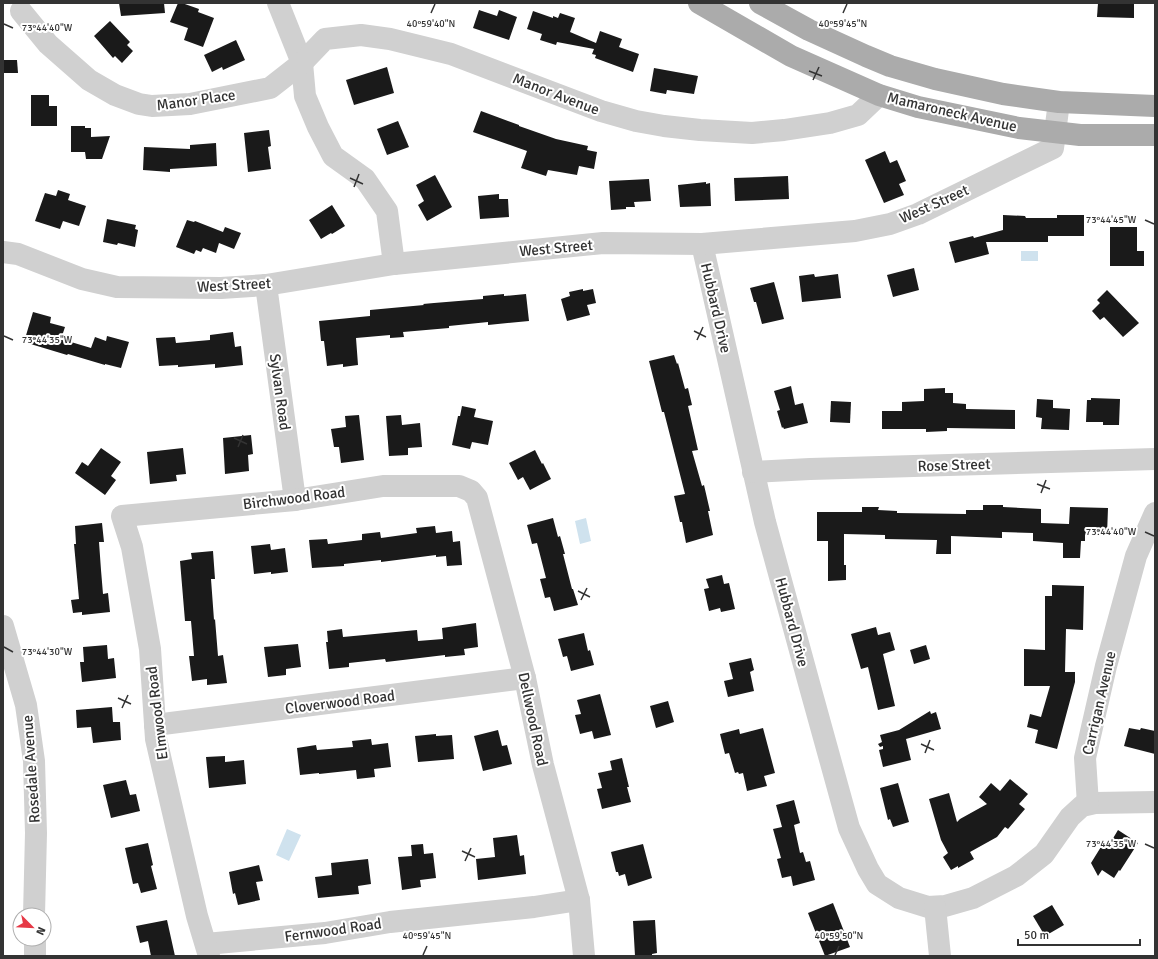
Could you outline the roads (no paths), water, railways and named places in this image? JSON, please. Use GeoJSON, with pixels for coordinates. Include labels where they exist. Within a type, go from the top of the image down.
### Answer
{"type":"FeatureCollection","features":[{"type":"Feature","properties":{"kind":"main road","name":"Mamaroneck Avenue"},"geometry":{"type":"LineString","coordinates":[[699,3],[791,56],[879,95],[918,107],[1018,128],[1080,135],[1155,135]]}},
{"type":"Feature","properties":{"kind":"main road","name":"Mamaroneck Avenue"},"geometry":{"type":"LineString","coordinates":[[760,3],[809,30],[890,66],[935,79],[1002,94],[1059,102],[1155,106]]}},
{"type":"Feature","properties":{"kind":"street"},"geometry":{"type":"LineString","coordinates":[[278,3],[302,63],[305,96],[318,127],[334,156],[364,179],[387,211],[394,264]]}},
{"type":"Feature","properties":{"kind":"street","name":"Manor Place"},"geometry":{"type":"LineString","coordinates":[[18,8],[48,44],[89,80],[116,95],[139,104],[152,106],[190,104],[270,88],[302,63]]}},
{"type":"Feature","properties":{"kind":"street","name":"Manor Avenue"},"geometry":{"type":"LineString","coordinates":[[302,63],[325,39],[361,35],[390,39],[451,54],[600,111],[636,121],[671,127],[752,133],[830,124],[858,115],[879,95]]}},
{"type":"Feature","properties":{"kind":"street","name":"West Street"},"geometry":{"type":"LineString","coordinates":[[3,252],[18,254],[82,279],[117,287],[221,288],[266,285],[394,264],[602,244],[702,244],[855,231],[890,224],[918,214],[1053,148],[1059,102]]}},
{"type":"Feature","properties":{"kind":"street","name":"Hubbard Drive"},"geometry":{"type":"LineString","coordinates":[[702,244],[765,522],[849,828],[868,870],[877,884],[899,898],[928,907],[935,907]]}},
{"type":"Feature","properties":{"kind":"street","name":"Sylvan Road"},"geometry":{"type":"LineString","coordinates":[[266,285],[295,500]]}},
{"type":"Feature","properties":{"kind":"street","name":"Rose Street"},"geometry":{"type":"LineString","coordinates":[[753,472],[1155,459]]}},
{"type":"Feature","properties":{"kind":"street","name":"Birchwood Road"},"geometry":{"type":"LineString","coordinates":[[122,516],[295,500],[384,486],[459,486],[466,489]]}},
{"type":"Feature","properties":{"kind":"street","name":"Dellwood Road"},"geometry":{"type":"LineString","coordinates":[[466,489],[471,490],[478,498],[525,678],[543,765],[579,900],[584,956]]}},
{"type":"Feature","properties":{"kind":"street","name":"Carrigan Avenue"},"geometry":{"type":"LineString","coordinates":[[1088,804],[1085,758],[1104,674],[1136,556],[1155,513]]}},
{"type":"Feature","properties":{"kind":"street","name":"Elmwood Road"},"geometry":{"type":"LineString","coordinates":[[122,516],[132,547],[150,649],[156,738],[197,916],[208,950]]}},
{"type":"Feature","properties":{"kind":"street","name":"Rosedale Avenue"},"geometry":{"type":"LineString","coordinates":[[3,626],[26,704],[34,761],[36,833],[34,907]]}},
{"type":"Feature","properties":{"kind":"street","name":"Cloverwood Road"},"geometry":{"type":"LineString","coordinates":[[155,725],[525,678]]}},
{"type":"Feature","properties":{"kind":"street"},"geometry":{"type":"LineString","coordinates":[[940,956],[935,907],[945,906],[973,898],[1016,876],[1044,854],[1070,817],[1082,806],[1094,803],[1155,802]]}},
{"type":"Feature","properties":{"kind":"street","name":"Fernwood Road"},"geometry":{"type":"LineString","coordinates":[[208,950],[390,922],[534,907],[579,900]]}},
{"type":"Feature","properties":{"kind":"water"},"geometry":{"type":"Polygon","coordinates":[[[1021,251],[1038,251],[1038,261],[1021,261],[1021,251]]]}},
{"type":"Feature","properties":{"kind":"water"},"geometry":{"type":"Polygon","coordinates":[[[586,518],[591,541],[580,544],[575,521],[586,518]]]}},
{"type":"Feature","properties":{"kind":"water"},"geometry":{"type":"Polygon","coordinates":[[[287,829],[301,835],[289,861],[276,855],[287,829]]]}}]}
